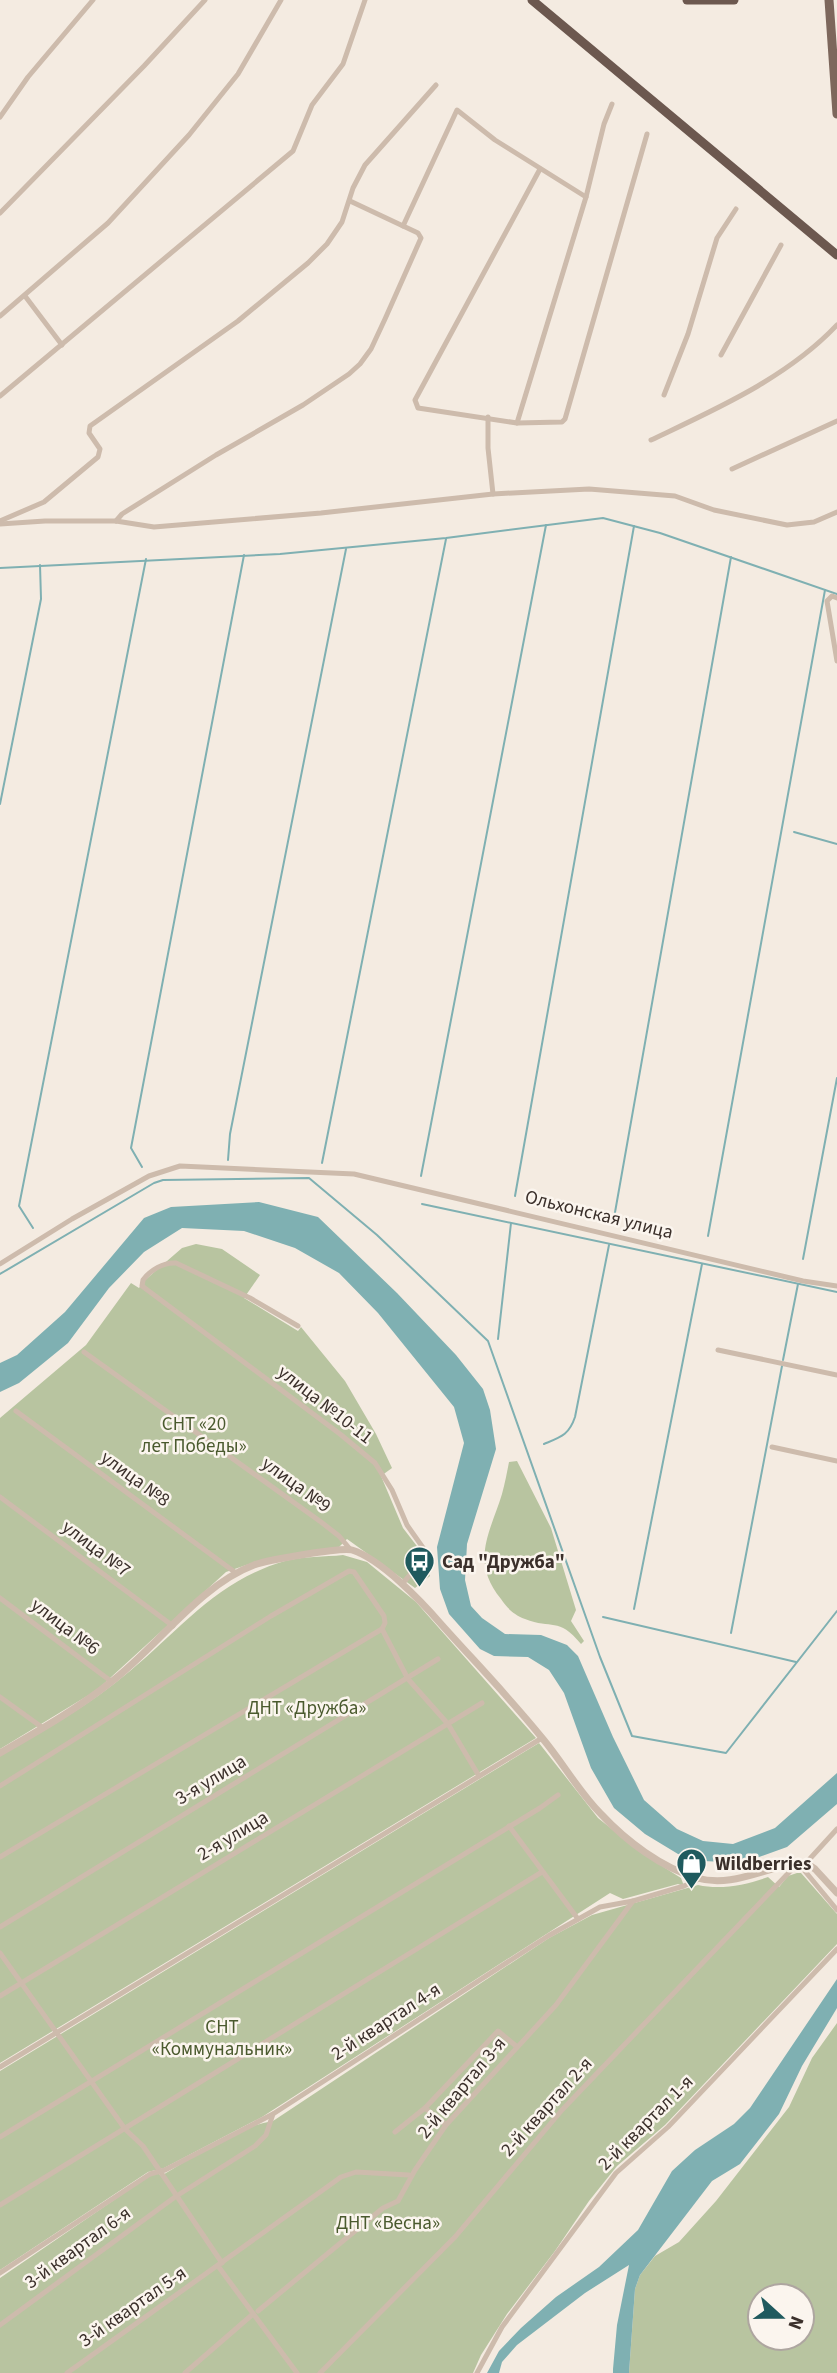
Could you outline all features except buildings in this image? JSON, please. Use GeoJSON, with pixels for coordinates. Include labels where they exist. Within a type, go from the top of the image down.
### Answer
{"type":"FeatureCollection","features":[{"type":"Feature","properties":{"kind":"highway"},"geometry":{"type":"LineString","coordinates":[[532,0],[837,255]]}},
{"type":"Feature","properties":{"kind":"highway"},"geometry":{"type":"LineString","coordinates":[[690,0],[734,0]]}},
{"type":"Feature","properties":{"kind":"main road"},"geometry":{"type":"LineString","coordinates":[[829,0],[837,114]]}},
{"type":"Feature","properties":{"kind":"street"},"geometry":{"type":"LineString","coordinates":[[0,117],[28,77],[93,0]]}},
{"type":"Feature","properties":{"kind":"street"},"geometry":{"type":"LineString","coordinates":[[0,213],[205,0]]}},
{"type":"Feature","properties":{"kind":"street"},"geometry":{"type":"LineString","coordinates":[[0,316],[108,223],[189,135],[238,74],[281,0]]}},
{"type":"Feature","properties":{"kind":"street"},"geometry":{"type":"LineString","coordinates":[[0,396],[293,151],[312,104],[343,64],[365,0]]}},
{"type":"Feature","properties":{"kind":"street"},"geometry":{"type":"LineString","coordinates":[[0,523],[44,502],[98,457],[100,449],[89,433],[90,426],[238,321],[327,244],[342,222],[353,188],[365,165],[436,85]]}},
{"type":"Feature","properties":{"kind":"street"},"geometry":{"type":"LineString","coordinates":[[517,423],[612,104]]}},
{"type":"Feature","properties":{"kind":"street"},"geometry":{"type":"LineString","coordinates":[[403,226],[457,110],[495,140],[586,197]]}},
{"type":"Feature","properties":{"kind":"street"},"geometry":{"type":"LineString","coordinates":[[540,169],[415,400],[418,408],[517,423],[562,422],[565,419],[647,134]]}},
{"type":"Feature","properties":{"kind":"street"},"geometry":{"type":"LineString","coordinates":[[116,521],[122,514],[303,404],[360,364],[380,329],[421,238],[418,233],[350,201]]}},
{"type":"Feature","properties":{"kind":"street"},"geometry":{"type":"LineString","coordinates":[[664,395],[688,334],[717,238],[736,209]]}},
{"type":"Feature","properties":{"kind":"street"},"geometry":{"type":"LineString","coordinates":[[721,355],[781,245]]}},
{"type":"Feature","properties":{"kind":"street"},"geometry":{"type":"LineString","coordinates":[[25,296],[62,345]]}},
{"type":"Feature","properties":{"kind":"street"},"geometry":{"type":"LineString","coordinates":[[651,440],[710,412],[794,363],[816,348],[837,325]]}},
{"type":"Feature","properties":{"kind":"street"},"geometry":{"type":"LineString","coordinates":[[488,417],[488,449],[494,494]]}},
{"type":"Feature","properties":{"kind":"street"},"geometry":{"type":"LineString","coordinates":[[732,469],[837,421]]}},
{"type":"Feature","properties":{"kind":"street"},"geometry":{"type":"LineString","coordinates":[[0,523],[116,521],[154,527],[321,513],[494,494],[589,489],[675,496],[714,510],[787,525],[814,522],[837,512]]}},
{"type":"Feature","properties":{"kind":"street"},"geometry":{"type":"LineString","coordinates":[[837,598],[828,597],[827,601],[837,661]]}},
{"type":"Feature","properties":{"kind":"street","name":"Ольхонская улица"},"geometry":{"type":"LineString","coordinates":[[0,1264],[72,1219],[149,1177],[180,1166],[354,1174],[790,1278],[837,1286]]}},
{"type":"Feature","properties":{"kind":"street","name":"улица №10-11"},"geometry":{"type":"LineString","coordinates":[[298,1326],[250,1298],[176,1263],[148,1273],[143,1280],[142,1286],[375,1463],[392,1490],[407,1525],[426,1552],[424,1559],[402,1584]]}},
{"type":"Feature","properties":{"kind":"street"},"geometry":{"type":"LineString","coordinates":[[718,1350],[837,1375]]}},
{"type":"Feature","properties":{"kind":"street","name":"улица №9"},"geometry":{"type":"LineString","coordinates":[[84,1352],[321,1522],[350,1549]]}},
{"type":"Feature","properties":{"kind":"street","name":"улица №8"},"geometry":{"type":"LineString","coordinates":[[16,1411],[236,1573]]}},
{"type":"Feature","properties":{"kind":"street"},"geometry":{"type":"LineString","coordinates":[[772,1447],[837,1461]]}},
{"type":"Feature","properties":{"kind":"street","name":"улица №7"},"geometry":{"type":"LineString","coordinates":[[0,1497],[173,1626]]}},
{"type":"Feature","properties":{"kind":"street"},"geometry":{"type":"LineString","coordinates":[[0,1753],[112,1682],[219,1584],[236,1573],[285,1557],[350,1549],[369,1559],[418,1598],[542,1738],[601,1814],[648,1853],[680,1872],[700,1879],[746,1878],[802,1863],[815,1869],[837,1893]]}},
{"type":"Feature","properties":{"kind":"street"},"geometry":{"type":"LineString","coordinates":[[0,1786],[271,1616],[349,1571],[354,1572],[384,1616],[382,1629],[0,1857]]}},
{"type":"Feature","properties":{"kind":"street","name":"улица №6"},"geometry":{"type":"LineString","coordinates":[[0,1598],[112,1682]]}},
{"type":"Feature","properties":{"kind":"street"},"geometry":{"type":"LineString","coordinates":[[382,1629],[408,1679],[447,1724],[479,1776]]}},
{"type":"Feature","properties":{"kind":"street","name":"3-я улица"},"geometry":{"type":"LineString","coordinates":[[0,1927],[438,1659]]}},
{"type":"Feature","properties":{"kind":"street"},"geometry":{"type":"LineString","coordinates":[[0,1697],[43,1728]]}},
{"type":"Feature","properties":{"kind":"street","name":"2-я улица"},"geometry":{"type":"LineString","coordinates":[[0,1996],[482,1703]]}},
{"type":"Feature","properties":{"kind":"street"},"geometry":{"type":"LineString","coordinates":[[0,2067],[542,1738]]}},
{"type":"Feature","properties":{"kind":"street"},"geometry":{"type":"LineString","coordinates":[[0,2137],[558,1795]]}},
{"type":"Feature","properties":{"kind":"street"},"geometry":{"type":"LineString","coordinates":[[509,1826],[578,1919]]}},
{"type":"Feature","properties":{"kind":"street","name":"2-й квартал 2-я"},"geometry":{"type":"LineString","coordinates":[[320,2373],[455,2237],[562,2110],[837,1829]]}},
{"type":"Feature","properties":{"kind":"street"},"geometry":{"type":"LineString","coordinates":[[802,1863],[804,1870],[837,1910]]}},
{"type":"Feature","properties":{"kind":"street"},"geometry":{"type":"LineString","coordinates":[[0,2205],[542,1872]]}},
{"type":"Feature","properties":{"kind":"street"},"geometry":{"type":"LineString","coordinates":[[633,1901],[700,1879]]}},
{"type":"Feature","properties":{"kind":"street","name":"2-й квартал 4-я"},"geometry":{"type":"LineString","coordinates":[[175,2196],[255,2146],[266,2135],[273,2115],[548,1936],[600,1907],[633,1901]]}},
{"type":"Feature","properties":{"kind":"street","name":"2-й квартал 3-я"},"geometry":{"type":"LineString","coordinates":[[185,2373],[383,2208],[398,2201],[415,2170],[446,2125],[556,2005],[633,1901]]}},
{"type":"Feature","properties":{"kind":"street","name":"2-й квартал 1-я"},"geometry":{"type":"LineString","coordinates":[[477,2373],[502,2327],[616,2173],[668,2127],[837,1949]]}},
{"type":"Feature","properties":{"kind":"street"},"geometry":{"type":"LineString","coordinates":[[0,1952],[125,2129],[143,2146],[220,2265],[297,2373]]}},
{"type":"Feature","properties":{"kind":"street","name":"2-й квартал 3-я"},"geometry":{"type":"LineString","coordinates":[[395,2132],[425,2108],[498,2031],[516,2046]]}},
{"type":"Feature","properties":{"kind":"street"},"geometry":{"type":"LineString","coordinates":[[425,2108],[446,2125]]}},
{"type":"Feature","properties":{"kind":"street"},"geometry":{"type":"LineString","coordinates":[[0,2273],[150,2174],[273,2115]]}},
{"type":"Feature","properties":{"kind":"street"},"geometry":{"type":"LineString","coordinates":[[220,2265],[341,2176],[356,2172],[410,2175]]}},
{"type":"Feature","properties":{"kind":"street","name":"3-й квартал 6-я"},"geometry":{"type":"LineString","coordinates":[[0,2325],[175,2196]]}},
{"type":"Feature","properties":{"kind":"street","name":"3-й квартал 5-я"},"geometry":{"type":"LineString","coordinates":[[67,2373],[220,2265]]}},
{"type":"Feature","properties":{"kind":"street"},"geometry":{"type":"LineString","coordinates":[[285,2373],[292,2367]]}},
{"type":"Feature","properties":{"kind":"green space","name":"СНТ «20 лет Победы»"},"geometry":{"type":"Polygon","coordinates":[[[196,1244],[222,1249],[260,1275],[244,1298],[298,1331],[301,1327],[345,1381],[392,1468],[381,1476],[403,1528],[423,1554],[430,1576],[415,1588],[347,1539],[338,1548],[252,1563],[226,1572],[97,1690],[0,1749],[0,1418],[86,1345],[131,1283],[139,1288],[182,1248],[196,1244]]]}},
{"type":"Feature","properties":{"kind":"green space"},"geometry":{"type":"Polygon","coordinates":[[[517,1461],[551,1528],[576,1610],[571,1621],[584,1641],[581,1644],[560,1627],[534,1622],[514,1613],[506,1606],[486,1572],[485,1547],[488,1534],[502,1494],[509,1462],[517,1461]]]}},
{"type":"Feature","properties":{"kind":"green space","name":"ДНТ «Дружба»"},"geometry":{"type":"Polygon","coordinates":[[[343,1555],[367,1562],[416,1602],[536,1738],[0,2063],[0,1756],[99,1695],[201,1607],[239,1581],[285,1561],[343,1555]]]}},
{"type":"Feature","properties":{"kind":"green space","name":"СНТ «Коммунальник»"},"geometry":{"type":"Polygon","coordinates":[[[539,1743],[598,1818],[643,1854],[681,1878],[684,1886],[678,1884],[623,1899],[610,1893],[262,2117],[164,2168],[148,2172],[0,2270],[0,2071],[539,1743]]]}},
{"type":"Feature","properties":{"kind":"green space","name":"ДНТ «Весна»"},"geometry":{"type":"Polygon","coordinates":[[[801,1873],[837,1914],[837,1944],[665,2125],[617,2166],[507,2314],[473,2373],[0,2373],[0,2278],[152,2174],[158,2173],[161,2176],[229,2136],[273,2121],[549,1938],[592,1915],[698,1885],[733,1886],[768,1877],[779,1887],[788,1876],[801,1873]]]}},
{"type":"Feature","properties":{"kind":"green space"},"geometry":{"type":"Polygon","coordinates":[[[837,2023],[837,2373],[629,2373],[635,2289],[640,2275],[655,2256],[679,2242],[716,2201],[789,2107],[812,2058],[837,2023]]]}},
{"type":"Feature","properties":{"kind":"water"},"geometry":{"type":"Polygon","coordinates":[[[259,1202],[318,1217],[397,1293],[456,1355],[483,1389],[490,1410],[496,1449],[467,1544],[465,1580],[471,1606],[482,1618],[505,1634],[541,1635],[567,1645],[578,1656],[644,1800],[677,1829],[703,1841],[733,1844],[775,1828],[837,1773],[837,1804],[787,1847],[742,1863],[704,1861],[678,1854],[645,1834],[614,1808],[591,1768],[564,1693],[549,1670],[528,1657],[494,1656],[480,1649],[449,1614],[440,1589],[437,1547],[464,1443],[454,1407],[378,1313],[339,1273],[295,1248],[244,1231],[182,1228],[144,1252],[109,1288],[68,1343],[19,1383],[0,1392],[0,1363],[17,1355],[65,1312],[144,1218],[171,1207],[259,1202]]]}},
{"type":"Feature","properties":{"kind":"water"},"geometry":{"type":"Polygon","coordinates":[[[837,1979],[837,2008],[802,2066],[779,2114],[740,2164],[712,2181],[640,2275],[635,2289],[629,2373],[613,2373],[613,2369],[617,2325],[629,2265],[585,2293],[517,2345],[502,2362],[499,2373],[487,2373],[499,2351],[521,2328],[556,2297],[599,2267],[638,2230],[672,2171],[695,2150],[734,2124],[750,2108],[837,1979]]]}},
{"type":"Feature","properties":{"kind":"waterway"},"geometry":{"type":"LineString","coordinates":[[0,568],[280,554],[446,538],[603,518],[660,533],[837,594]]}},
{"type":"Feature","properties":{"kind":"waterway"},"geometry":{"type":"LineString","coordinates":[[421,1176],[546,525]]}},
{"type":"Feature","properties":{"kind":"waterway"},"geometry":{"type":"LineString","coordinates":[[515,1196],[634,526]]}},
{"type":"Feature","properties":{"kind":"waterway"},"geometry":{"type":"LineString","coordinates":[[322,1163],[446,539]]}},
{"type":"Feature","properties":{"kind":"waterway"},"geometry":{"type":"LineString","coordinates":[[228,1160],[230,1134],[346,549]]}},
{"type":"Feature","properties":{"kind":"waterway"},"geometry":{"type":"LineString","coordinates":[[142,1167],[131,1148],[244,555]]}},
{"type":"Feature","properties":{"kind":"waterway"},"geometry":{"type":"LineString","coordinates":[[614,1218],[731,557]]}},
{"type":"Feature","properties":{"kind":"waterway"},"geometry":{"type":"LineString","coordinates":[[33,1228],[19,1206],[146,559]]}},
{"type":"Feature","properties":{"kind":"waterway"},"geometry":{"type":"LineString","coordinates":[[0,804],[41,599],[40,565]]}},
{"type":"Feature","properties":{"kind":"waterway"},"geometry":{"type":"LineString","coordinates":[[708,1236],[825,590]]}},
{"type":"Feature","properties":{"kind":"waterway"},"geometry":{"type":"LineString","coordinates":[[794,832],[837,844]]}},
{"type":"Feature","properties":{"kind":"waterway"},"geometry":{"type":"LineString","coordinates":[[803,1259],[837,1078]]}},
{"type":"Feature","properties":{"kind":"waterway"},"geometry":{"type":"LineString","coordinates":[[0,1274],[163,1180],[309,1178],[377,1235],[488,1341],[600,1657],[632,1736],[726,1753],[837,1611]]}},
{"type":"Feature","properties":{"kind":"waterway"},"geometry":{"type":"LineString","coordinates":[[422,1204],[837,1292]]}},
{"type":"Feature","properties":{"kind":"waterway"},"geometry":{"type":"LineString","coordinates":[[498,1339],[511,1223]]}},
{"type":"Feature","properties":{"kind":"waterway"},"geometry":{"type":"LineString","coordinates":[[544,1444],[564,1435],[575,1417],[609,1245]]}},
{"type":"Feature","properties":{"kind":"waterway"},"geometry":{"type":"LineString","coordinates":[[634,1609],[702,1264]]}},
{"type":"Feature","properties":{"kind":"waterway"},"geometry":{"type":"LineString","coordinates":[[783,1360],[798,1284]]}},
{"type":"Feature","properties":{"kind":"waterway"},"geometry":{"type":"LineString","coordinates":[[731,1633],[782,1366]]}},
{"type":"Feature","properties":{"kind":"waterway"},"geometry":{"type":"LineString","coordinates":[[603,1617],[796,1662]]}},
{"type":"Feature","properties":{"kind":"place","name":"Сад \"Дружба\""},"geometry":{"type":"Point","coordinates":[419,1589]}},
{"type":"Feature","properties":{"kind":"place","name":"Wildberries"},"geometry":{"type":"Point","coordinates":[692,1891]}}]}
